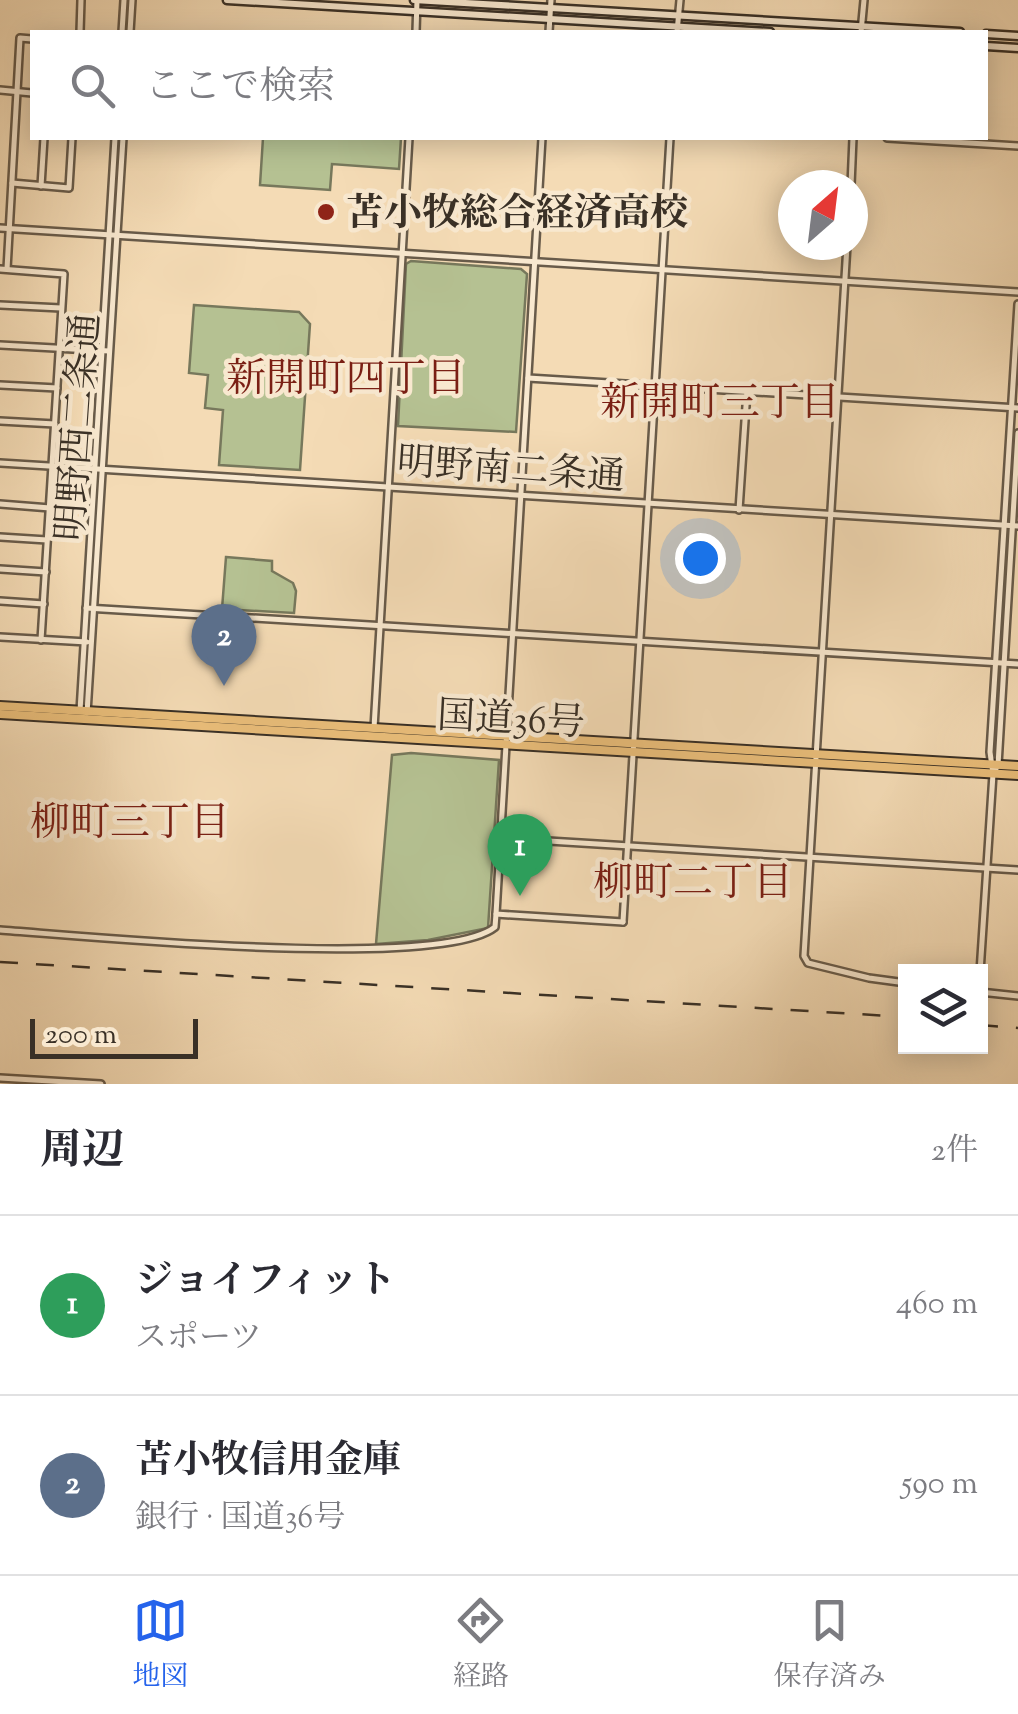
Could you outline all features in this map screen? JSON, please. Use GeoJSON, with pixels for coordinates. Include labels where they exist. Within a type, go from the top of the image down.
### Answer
{"type":"FeatureCollection","features":[{"type":"Feature","properties":{"kind":"highway","name":"国道36号"},"geometry":{"type":"LineString","coordinates":[[0,706],[84,715]]}},
{"type":"Feature","properties":{"kind":"highway","name":"国道36号"},"geometry":{"type":"LineString","coordinates":[[0,714],[84,715],[816,759],[1018,766]]}},
{"type":"Feature","properties":{"kind":"highway","name":"国道36号"},"geometry":{"type":"LineString","coordinates":[[994,768],[1018,775]]}},
{"type":"Feature","properties":{"kind":"main road"},"geometry":{"type":"LineString","coordinates":[[227,0],[678,30]]}},
{"type":"Feature","properties":{"kind":"main road"},"geometry":{"type":"LineString","coordinates":[[416,0],[551,4],[862,30]]}},
{"type":"Feature","properties":{"kind":"main road"},"geometry":{"type":"LineString","coordinates":[[988,34],[1018,36]]}},
{"type":"Feature","properties":{"kind":"main road"},"geometry":{"type":"LineString","coordinates":[[988,46],[1018,48]]}},
{"type":"Feature","properties":{"kind":"street"},"geometry":{"type":"LineString","coordinates":[[80,30],[81,0]]}},
{"type":"Feature","properties":{"kind":"street"},"geometry":{"type":"LineString","coordinates":[[122,30],[124,0]]}},
{"type":"Feature","properties":{"kind":"street"},"geometry":{"type":"LineString","coordinates":[[130,30],[132,0]]}},
{"type":"Feature","properties":{"kind":"street"},"geometry":{"type":"LineString","coordinates":[[416,0],[416,30]]}},
{"type":"Feature","properties":{"kind":"street"},"geometry":{"type":"LineString","coordinates":[[678,30],[680,0]]}},
{"type":"Feature","properties":{"kind":"street"},"geometry":{"type":"LineString","coordinates":[[862,30],[864,0]]}},
{"type":"Feature","properties":{"kind":"street"},"geometry":{"type":"LineString","coordinates":[[549,30],[551,4]]}},
{"type":"Feature","properties":{"kind":"street"},"geometry":{"type":"LineString","coordinates":[[30,39],[20,38],[10,229],[3,269],[64,274],[41,640]]}},
{"type":"Feature","properties":{"kind":"street"},"geometry":{"type":"LineString","coordinates":[[0,90],[30,92]]}},
{"type":"Feature","properties":{"kind":"street"},"geometry":{"type":"LineString","coordinates":[[41,186],[44,140]]}},
{"type":"Feature","properties":{"kind":"street"},"geometry":{"type":"LineString","coordinates":[[12,183],[69,188],[72,140]]}},
{"type":"Feature","properties":{"kind":"street","name":"明野西二条通"},"geometry":{"type":"LineString","coordinates":[[113,235],[115,140]]}},
{"type":"Feature","properties":{"kind":"street","name":"明野西二条通"},"geometry":{"type":"LineString","coordinates":[[84,715],[105,351],[123,140]]}},
{"type":"Feature","properties":{"kind":"street"},"geometry":{"type":"LineString","coordinates":[[373,732],[410,140]]}},
{"type":"Feature","properties":{"kind":"street"},"geometry":{"type":"LineString","coordinates":[[0,930],[319,950],[431,945],[495,928],[542,140]]}},
{"type":"Feature","properties":{"kind":"street"},"geometry":{"type":"LineString","coordinates":[[496,914],[622,922],[670,140]]}},
{"type":"Feature","properties":{"kind":"street"},"geometry":{"type":"LineString","coordinates":[[852,170],[853,140]]}},
{"type":"Feature","properties":{"kind":"street"},"geometry":{"type":"LineString","coordinates":[[920,140],[1018,146]]}},
{"type":"Feature","properties":{"kind":"street"},"geometry":{"type":"LineString","coordinates":[[0,228],[1018,292]]}},
{"type":"Feature","properties":{"kind":"street"},"geometry":{"type":"LineString","coordinates":[[847,260],[804,956],[808,963],[898,982]]}},
{"type":"Feature","properties":{"kind":"street"},"geometry":{"type":"LineString","coordinates":[[994,768],[996,662],[1015,408],[1018,304]]}},
{"type":"Feature","properties":{"kind":"street"},"geometry":{"type":"LineString","coordinates":[[0,305],[61,308]]}},
{"type":"Feature","properties":{"kind":"street"},"geometry":{"type":"LineString","coordinates":[[0,345],[105,351]]}},
{"type":"Feature","properties":{"kind":"street"},"geometry":{"type":"LineString","coordinates":[[528,378],[1015,408]]}},
{"type":"Feature","properties":{"kind":"street"},"geometry":{"type":"LineString","coordinates":[[0,385],[58,388]]}},
{"type":"Feature","properties":{"kind":"street"},"geometry":{"type":"LineString","coordinates":[[739,510],[747,391]]}},
{"type":"Feature","properties":{"kind":"street"},"geometry":{"type":"LineString","coordinates":[[0,421],[55,424]]}},
{"type":"Feature","properties":{"kind":"street"},"geometry":{"type":"LineString","coordinates":[[981,964],[1015,526],[1018,432]]}},
{"type":"Feature","properties":{"kind":"street","name":"明野南二条通"},"geometry":{"type":"LineString","coordinates":[[0,463],[1015,526]]}},
{"type":"Feature","properties":{"kind":"street"},"geometry":{"type":"LineString","coordinates":[[0,504],[50,508]]}},
{"type":"Feature","properties":{"kind":"street"},"geometry":{"type":"LineString","coordinates":[[0,537],[48,540]]}},
{"type":"Feature","properties":{"kind":"street"},"geometry":{"type":"LineString","coordinates":[[0,569],[46,572]]}},
{"type":"Feature","properties":{"kind":"street"},"geometry":{"type":"LineString","coordinates":[[0,601],[44,604]]}},
{"type":"Feature","properties":{"kind":"street"},"geometry":{"type":"LineString","coordinates":[[89,608],[1018,664]]}},
{"type":"Feature","properties":{"kind":"street"},"geometry":{"type":"LineString","coordinates":[[0,637],[88,642]]}},
{"type":"Feature","properties":{"kind":"street"},"geometry":{"type":"LineString","coordinates":[[500,838],[1018,870]]}},
{"type":"Feature","properties":{"kind":"street"},"geometry":{"type":"LineString","coordinates":[[988,993],[1018,996]]}},
{"type":"Feature","properties":{"kind":"street"},"geometry":{"type":"LineString","coordinates":[[0,1078],[101,1084]]}},
{"type":"Feature","properties":{"kind":"green space"},"geometry":{"type":"Polygon","coordinates":[[[263,140],[401,140],[399,169],[332,164],[330,190],[260,185],[263,140]]]}},
{"type":"Feature","properties":{"kind":"green space"},"geometry":{"type":"Polygon","coordinates":[[[411,261],[521,269],[527,274],[516,432],[398,426],[406,264],[411,261]]]}},
{"type":"Feature","properties":{"kind":"green space"},"geometry":{"type":"Polygon","coordinates":[[[194,305],[299,312],[310,324],[300,470],[219,465],[223,410],[205,408],[208,375],[189,373],[194,305]]]}},
{"type":"Feature","properties":{"kind":"green space"},"geometry":{"type":"Polygon","coordinates":[[[226,557],[272,561],[272,571],[293,583],[294,613],[222,609],[226,557]]]}},
{"type":"Feature","properties":{"kind":"green space"},"geometry":{"type":"Polygon","coordinates":[[[392,755],[499,760],[488,928],[428,940],[376,944],[392,755]]]}},
{"type":"Feature","properties":{"kind":"railway"},"geometry":{"type":"LineString","coordinates":[[0,962],[898,1017]]}},
{"type":"Feature","properties":{"kind":"railway"},"geometry":{"type":"LineString","coordinates":[[988,1026],[1018,1028]]}},
{"type":"Feature","properties":{"kind":"place","name":"苫小牧総合経済高校"},"geometry":{"type":"Point","coordinates":[326,212]}},
{"type":"Feature","properties":{"kind":"place","name":"苫小牧信用金庫"},"geometry":{"type":"Point","coordinates":[224,686]}},
{"type":"Feature","properties":{"kind":"place","name":"ジョイフィット"},"geometry":{"type":"Point","coordinates":[520,896]}},
{"type":"Feature","properties":{"kind":"district","name":"新開町四丁目"},"geometry":{"type":"Point","coordinates":[346,377]}},
{"type":"Feature","properties":{"kind":"district","name":"新開町三丁目"},"geometry":{"type":"Point","coordinates":[720,401]}},
{"type":"Feature","properties":{"kind":"district","name":"柳町三丁目"},"geometry":{"type":"Point","coordinates":[130,821]}},
{"type":"Feature","properties":{"kind":"district","name":"柳町二丁目"},"geometry":{"type":"Point","coordinates":[693,881]}}]}
